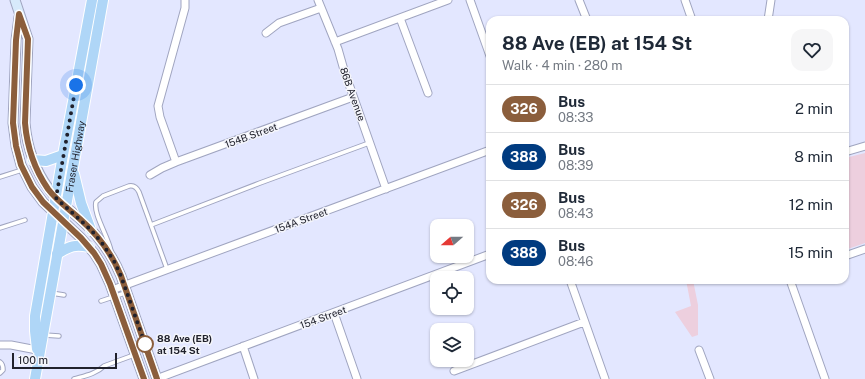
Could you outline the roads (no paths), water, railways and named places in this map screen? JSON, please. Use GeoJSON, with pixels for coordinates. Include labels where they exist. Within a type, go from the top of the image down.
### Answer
{"type":"FeatureCollection","features":[{"type":"Feature","properties":{"kind":"main road"},"geometry":{"type":"LineString","coordinates":[[15,0],[28,39],[25,123],[26,136],[33,160],[45,184],[56,198],[91,230],[111,257],[119,271],[156,379]]}},
{"type":"Feature","properties":{"kind":"main road","name":"Fraser Highway"},"geometry":{"type":"LineString","coordinates":[[38,361],[35,316],[92,0]]}},
{"type":"Feature","properties":{"kind":"main road","name":"Fraser Highway"},"geometry":{"type":"LineString","coordinates":[[35,379],[103,0]]}},
{"type":"Feature","properties":{"kind":"main road"},"geometry":{"type":"LineString","coordinates":[[19,14],[16,40],[13,123],[16,146],[23,169],[39,197],[89,247],[101,264],[114,293],[144,379]]}},
{"type":"Feature","properties":{"kind":"main road"},"geometry":{"type":"LineString","coordinates":[[33,160],[46,161],[63,155]]}},
{"type":"Feature","properties":{"kind":"main road"},"geometry":{"type":"LineString","coordinates":[[73,171],[81,203],[91,230]]}},
{"type":"Feature","properties":{"kind":"main road"},"geometry":{"type":"LineString","coordinates":[[57,254],[72,246],[81,245],[89,247]]}},
{"type":"Feature","properties":{"kind":"street"},"geometry":{"type":"LineString","coordinates":[[176,162],[160,117],[158,106],[185,8],[185,0]]}},
{"type":"Feature","properties":{"kind":"street","name":"86B Avenue"},"geometry":{"type":"LineString","coordinates":[[318,0],[335,42],[386,188]]}},
{"type":"Feature","properties":{"kind":"street"},"geometry":{"type":"LineString","coordinates":[[335,42],[448,0]]}},
{"type":"Feature","properties":{"kind":"street"},"geometry":{"type":"LineString","coordinates":[[470,0],[486,45]]}},
{"type":"Feature","properties":{"kind":"street"},"geometry":{"type":"LineString","coordinates":[[579,0],[585,16]]}},
{"type":"Feature","properties":{"kind":"street"},"geometry":{"type":"LineString","coordinates":[[685,0],[691,16]]}},
{"type":"Feature","properties":{"kind":"street"},"geometry":{"type":"LineString","coordinates":[[769,16],[771,0]]}},
{"type":"Feature","properties":{"kind":"street"},"geometry":{"type":"LineString","coordinates":[[266,33],[279,23],[321,8]]}},
{"type":"Feature","properties":{"kind":"street"},"geometry":{"type":"LineString","coordinates":[[400,18],[428,93]]}},
{"type":"Feature","properties":{"kind":"street","name":"154B Street"},"geometry":{"type":"LineString","coordinates":[[150,175],[176,162],[353,97]]}},
{"type":"Feature","properties":{"kind":"street"},"geometry":{"type":"LineString","coordinates":[[849,151],[865,146]]}},
{"type":"Feature","properties":{"kind":"street","name":"154A Street"},"geometry":{"type":"LineString","coordinates":[[114,293],[167,269],[486,151]]}},
{"type":"Feature","properties":{"kind":"street"},"geometry":{"type":"LineString","coordinates":[[849,255],[865,249]]}},
{"type":"Feature","properties":{"kind":"street","name":"154 Street"},"geometry":{"type":"LineString","coordinates":[[156,379],[486,256]]}},
{"type":"Feature","properties":{"kind":"street"},"geometry":{"type":"LineString","coordinates":[[571,284],[605,379]]}},
{"type":"Feature","properties":{"kind":"street"},"geometry":{"type":"LineString","coordinates":[[791,284],[825,379]]}},
{"type":"Feature","properties":{"kind":"street"},"geometry":{"type":"LineString","coordinates":[[334,313],[357,379]]}},
{"type":"Feature","properties":{"kind":"street"},"geometry":{"type":"LineString","coordinates":[[454,371],[584,322]]}},
{"type":"Feature","properties":{"kind":"street"},"geometry":{"type":"LineString","coordinates":[[0,345],[11,345],[37,350]]}},
{"type":"Feature","properties":{"kind":"street"},"geometry":{"type":"LineString","coordinates":[[243,346],[254,379]]}},
{"type":"Feature","properties":{"kind":"street"},"geometry":{"type":"LineString","coordinates":[[699,350],[710,379]]}},
{"type":"Feature","properties":{"kind":"lane"},"geometry":{"type":"LineString","coordinates":[[151,225],[370,143]]}},
{"type":"Feature","properties":{"kind":"lane"},"geometry":{"type":"LineString","coordinates":[[0,177],[23,169]]}},
{"type":"Feature","properties":{"kind":"lane"},"geometry":{"type":"LineString","coordinates":[[111,257],[110,244],[95,209],[96,202],[103,196],[129,186],[133,186],[138,189],[167,269]]}},
{"type":"Feature","properties":{"kind":"lane"},"geometry":{"type":"LineString","coordinates":[[0,228],[25,220]]}},
{"type":"Feature","properties":{"kind":"lane"},"geometry":{"type":"LineString","coordinates":[[100,241],[104,237],[105,232]]}},
{"type":"Feature","properties":{"kind":"lane"},"geometry":{"type":"LineString","coordinates":[[50,292],[64,295]]}},
{"type":"Feature","properties":{"kind":"lane"},"geometry":{"type":"LineString","coordinates":[[101,301],[114,293]]}},
{"type":"Feature","properties":{"kind":"lane"},"geometry":{"type":"LineString","coordinates":[[43,335],[59,336]]}},
{"type":"Feature","properties":{"kind":"lane"},"geometry":{"type":"LineString","coordinates":[[74,379],[88,377],[104,366],[135,355]]}},
{"type":"Feature","properties":{"kind":"lane"},"geometry":{"type":"LineString","coordinates":[[0,362],[3,370],[0,373]]}},
{"type":"Feature","properties":{"kind":"place","name":"88 Ave (EB) at 154 St"},"geometry":{"type":"Point","coordinates":[145,344]}}]}
